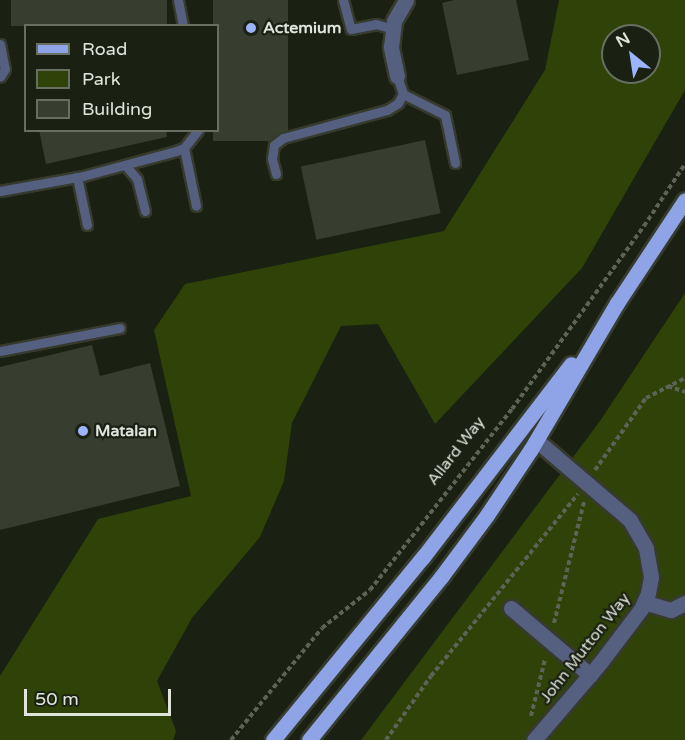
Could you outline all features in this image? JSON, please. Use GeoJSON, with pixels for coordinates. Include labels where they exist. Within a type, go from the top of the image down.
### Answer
{"type":"FeatureCollection","features":[{"type":"Feature","properties":{"kind":"main road"},"geometry":{"type":"LineString","coordinates":[[309,740],[441,577],[536,440],[618,303],[685,200]]}},
{"type":"Feature","properties":{"kind":"main road"},"geometry":{"type":"LineString","coordinates":[[273,740],[423,557],[618,303]]}},
{"type":"Feature","properties":{"kind":"street"},"geometry":{"type":"LineString","coordinates":[[396,76],[391,46],[394,21],[406,0]]}},
{"type":"Feature","properties":{"kind":"street","name":"John Mutton Way"},"geometry":{"type":"LineString","coordinates":[[534,740],[590,675],[644,602],[651,577],[646,548],[630,520],[536,440]]}},
{"type":"Feature","properties":{"kind":"street"},"geometry":{"type":"LineString","coordinates":[[644,602],[671,610],[685,603]]}},
{"type":"Feature","properties":{"kind":"street"},"geometry":{"type":"LineString","coordinates":[[511,608],[590,675]]}},
{"type":"Feature","properties":{"kind":"lane"},"geometry":{"type":"LineString","coordinates":[[178,0],[183,24]]}},
{"type":"Feature","properties":{"kind":"lane"},"geometry":{"type":"LineString","coordinates":[[343,0],[351,29],[376,24],[393,29]]}},
{"type":"Feature","properties":{"kind":"lane"},"geometry":{"type":"LineString","coordinates":[[0,44],[5,69],[0,77]]}},
{"type":"Feature","properties":{"kind":"lane"},"geometry":{"type":"LineString","coordinates":[[396,76],[403,94],[445,114],[455,163]]}},
{"type":"Feature","properties":{"kind":"lane"},"geometry":{"type":"LineString","coordinates":[[276,174],[272,159],[274,145],[283,138],[387,110],[398,104],[403,94]]}},
{"type":"Feature","properties":{"kind":"lane"},"geometry":{"type":"LineString","coordinates":[[0,191],[77,177],[184,148],[196,132]]}},
{"type":"Feature","properties":{"kind":"lane"},"geometry":{"type":"LineString","coordinates":[[184,148],[196,206]]}},
{"type":"Feature","properties":{"kind":"lane"},"geometry":{"type":"LineString","coordinates":[[125,165],[136,179],[145,211]]}},
{"type":"Feature","properties":{"kind":"lane"},"geometry":{"type":"LineString","coordinates":[[77,177],[87,225]]}},
{"type":"Feature","properties":{"kind":"lane"},"geometry":{"type":"LineString","coordinates":[[0,351],[120,328]]}},
{"type":"Feature","properties":{"kind":"path","name":"Allard Way"},"geometry":{"type":"LineString","coordinates":[[231,740],[322,628],[370,590],[512,409],[644,226],[685,164]]}},
{"type":"Feature","properties":{"kind":"path"},"geometry":{"type":"LineString","coordinates":[[386,740],[431,676],[587,482],[646,398],[685,378]]}},
{"type":"Feature","properties":{"kind":"path"},"geometry":{"type":"LineString","coordinates":[[668,386],[685,392]]}},
{"type":"Feature","properties":{"kind":"path"},"geometry":{"type":"LineString","coordinates":[[552,632],[587,482]]}},
{"type":"Feature","properties":{"kind":"path"},"geometry":{"type":"LineString","coordinates":[[530,718],[546,653]]}},
{"type":"Feature","properties":{"kind":"green space"},"geometry":{"type":"Polygon","coordinates":[[[559,0],[685,0],[685,90],[582,268],[435,424],[378,324],[341,326],[292,423],[284,481],[260,537],[192,618],[157,681],[176,731],[173,740],[0,740],[0,676],[98,519],[191,496],[154,330],[185,284],[444,231],[545,70],[559,0]]]}},
{"type":"Feature","properties":{"kind":"green space"},"geometry":{"type":"Polygon","coordinates":[[[685,293],[685,740],[361,740],[600,421],[685,293]]]}},
{"type":"Feature","properties":{"kind":"building"},"geometry":{"type":"Polygon","coordinates":[[[11,0],[167,0],[167,24],[24,24],[24,26],[11,26],[11,0]]]}},
{"type":"Feature","properties":{"kind":"building"},"geometry":{"type":"Polygon","coordinates":[[[213,0],[288,0],[288,141],[213,141],[213,132],[219,132],[219,24],[213,24],[213,0]]]}},
{"type":"Feature","properties":{"kind":"building"},"geometry":{"type":"Polygon","coordinates":[[[454,0],[516,0],[529,60],[457,75],[442,3],[454,0]]]}},
{"type":"Feature","properties":{"kind":"building"},"geometry":{"type":"Polygon","coordinates":[[[39,132],[166,132],[167,137],[46,164],[39,132]]]}},
{"type":"Feature","properties":{"kind":"building"},"geometry":{"type":"Polygon","coordinates":[[[425,140],[441,213],[316,240],[301,166],[425,140]]]}},
{"type":"Feature","properties":{"kind":"building","name":"Matalan"},"geometry":{"type":"Polygon","coordinates":[[[92,345],[100,376],[150,363],[180,486],[0,530],[0,367],[92,345]]]}},
{"type":"Feature","properties":{"kind":"place","name":"Actemium"},"geometry":{"type":"Point","coordinates":[251,28]}},
{"type":"Feature","properties":{"kind":"place","name":"Matalan"},"geometry":{"type":"Point","coordinates":[83,431]}}]}
